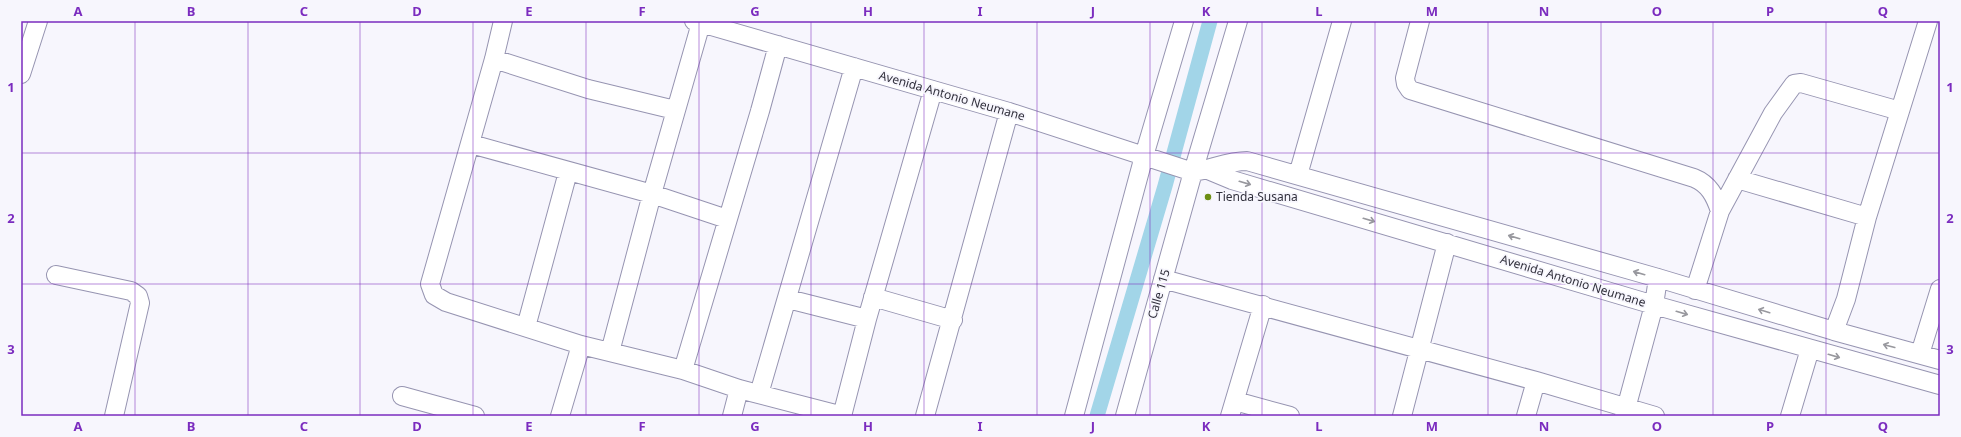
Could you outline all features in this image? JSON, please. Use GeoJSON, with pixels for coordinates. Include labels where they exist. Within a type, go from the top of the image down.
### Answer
{"type":"FeatureCollection","features":[{"type":"Feature","properties":{"kind":"street"},"geometry":{"type":"LineString","coordinates":[[21,74],[38,21]]}},
{"type":"Feature","properties":{"kind":"street"},"geometry":{"type":"LineString","coordinates":[[503,21],[494,59],[430,284],[434,295],[446,302],[581,345],[683,370],[738,389],[842,416],[866,319],[933,90]]}},
{"type":"Feature","properties":{"kind":"street"},"geometry":{"type":"LineString","coordinates":[[1074,416],[1148,157],[1184,21]]}},
{"type":"Feature","properties":{"kind":"street","name":"Calle 115"},"geometry":{"type":"LineString","coordinates":[[1125,416],[1238,21]]}},
{"type":"Feature","properties":{"kind":"street"},"geometry":{"type":"LineString","coordinates":[[1298,175],[1342,21]]}},
{"type":"Feature","properties":{"kind":"street"},"geometry":{"type":"LineString","coordinates":[[1420,21],[1405,78],[1406,84],[1410,90],[1702,181],[1708,186],[1720,211]]}},
{"type":"Feature","properties":{"kind":"street"},"geometry":{"type":"LineString","coordinates":[[1834,331],[1846,299],[1867,217],[1928,21]]}},
{"type":"Feature","properties":{"kind":"street"},"geometry":{"type":"LineString","coordinates":[[610,352],[698,22]]}},
{"type":"Feature","properties":{"kind":"street","name":"Avenida Antonio Neumane"},"geometry":{"type":"LineString","coordinates":[[698,22],[1009,112],[1148,157],[1232,180],[1654,305],[1940,385]]}},
{"type":"Feature","properties":{"kind":"street"},"geometry":{"type":"LineString","coordinates":[[683,370],[778,45]]}},
{"type":"Feature","properties":{"kind":"street"},"geometry":{"type":"LineString","coordinates":[[494,59],[588,89],[675,110]]}},
{"type":"Feature","properties":{"kind":"street"},"geometry":{"type":"LineString","coordinates":[[759,394],[788,299],[854,67]]}},
{"type":"Feature","properties":{"kind":"street"},"geometry":{"type":"LineString","coordinates":[[1695,290],[1720,211],[1773,113],[1794,84],[1801,83],[1900,111]]}},
{"type":"Feature","properties":{"kind":"street"},"geometry":{"type":"LineString","coordinates":[[926,416],[1009,112]]}},
{"type":"Feature","properties":{"kind":"street"},"geometry":{"type":"LineString","coordinates":[[470,144],[652,194],[726,219]]}},
{"type":"Feature","properties":{"kind":"street","name":"Avenida Antonio Neumane"},"geometry":{"type":"LineString","coordinates":[[1196,170],[1233,161],[1248,161],[1658,278],[1834,331],[1940,360]]}},
{"type":"Feature","properties":{"kind":"street"},"geometry":{"type":"LineString","coordinates":[[526,328],[568,172]]}},
{"type":"Feature","properties":{"kind":"street"},"geometry":{"type":"LineString","coordinates":[[1737,180],[1867,217]]}},
{"type":"Feature","properties":{"kind":"street"},"geometry":{"type":"LineString","coordinates":[[1402,416],[1447,243]]}},
{"type":"Feature","properties":{"kind":"street"},"geometry":{"type":"LineString","coordinates":[[56,275],[131,291],[138,296],[140,302],[114,416]]}},
{"type":"Feature","properties":{"kind":"street"},"geometry":{"type":"LineString","coordinates":[[1625,412],[1654,305],[1658,278]]}},
{"type":"Feature","properties":{"kind":"street"},"geometry":{"type":"LineString","coordinates":[[1163,279],[1536,381],[1625,412],[1655,416]]}},
{"type":"Feature","properties":{"kind":"street"},"geometry":{"type":"LineString","coordinates":[[1920,354],[1940,289]]}},
{"type":"Feature","properties":{"kind":"street"},"geometry":{"type":"LineString","coordinates":[[873,297],[953,320]]}},
{"type":"Feature","properties":{"kind":"street"},"geometry":{"type":"LineString","coordinates":[[788,299],[866,319]]}},
{"type":"Feature","properties":{"kind":"street"},"geometry":{"type":"LineString","coordinates":[[1262,305],[1232,408],[1290,416]]}},
{"type":"Feature","properties":{"kind":"street"},"geometry":{"type":"LineString","coordinates":[[560,416],[581,345]]}},
{"type":"Feature","properties":{"kind":"street"},"geometry":{"type":"LineString","coordinates":[[1790,416],[1810,349]]}},
{"type":"Feature","properties":{"kind":"street"},"geometry":{"type":"LineString","coordinates":[[1526,416],[1536,381]]}},
{"type":"Feature","properties":{"kind":"street"},"geometry":{"type":"LineString","coordinates":[[732,416],[738,389]]}},
{"type":"Feature","properties":{"kind":"street"},"geometry":{"type":"LineString","coordinates":[[402,396],[475,416]]}},
{"type":"Feature","properties":{"kind":"waterway"},"geometry":{"type":"LineString","coordinates":[[1097,416],[1165,186],[1210,21]]}},
{"type":"Feature","properties":{"kind":"place","name":"Tienda Susana"},"geometry":{"type":"Point","coordinates":[1208,197]}}]}
